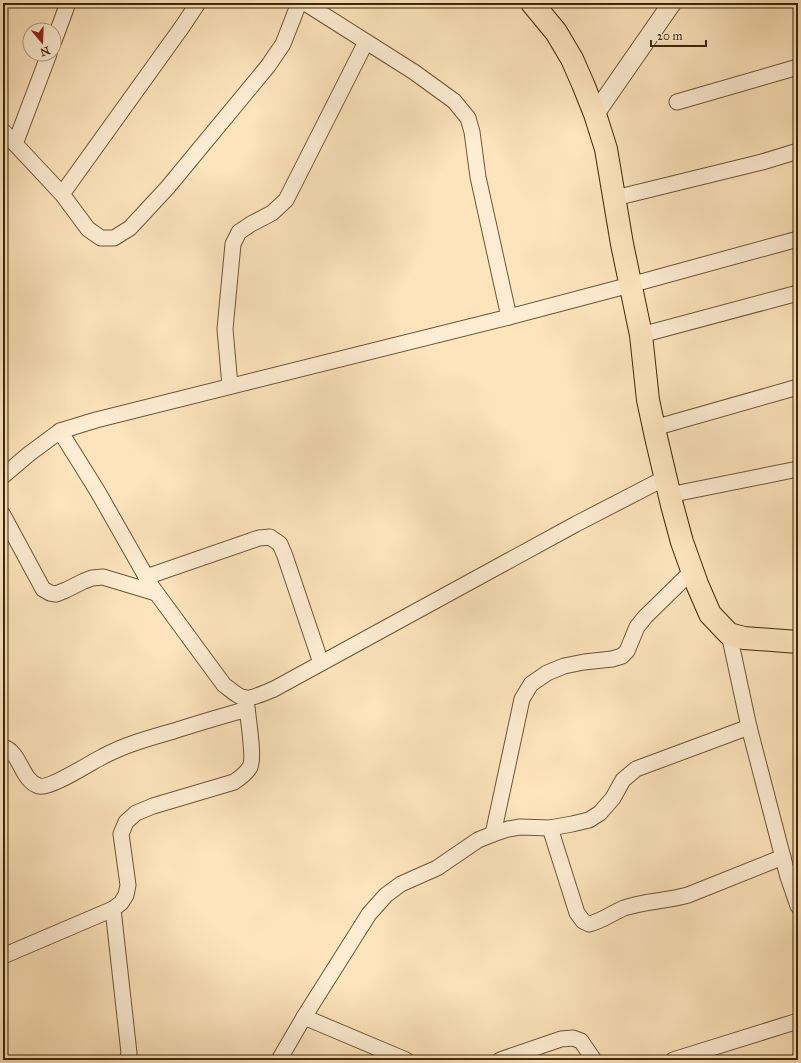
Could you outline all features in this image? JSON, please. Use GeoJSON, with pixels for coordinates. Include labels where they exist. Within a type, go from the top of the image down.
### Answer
{"type":"FeatureCollection","features":[{"type":"Feature","properties":{"kind":"highway"},"geometry":{"type":"LineString","coordinates":[[532,3],[556,32],[572,59],[584,84],[606,149],[630,285],[641,335],[648,400],[667,486],[682,542],[697,584],[710,614],[729,634],[744,638],[798,642]]}},
{"type":"Feature","properties":{"kind":"street"},"geometry":{"type":"LineString","coordinates":[[61,22],[68,3]]}},
{"type":"Feature","properties":{"kind":"street"},"geometry":{"type":"LineString","coordinates":[[62,194],[198,3]]}},
{"type":"Feature","properties":{"kind":"street"},"geometry":{"type":"LineString","coordinates":[[3,130],[62,194],[88,230],[101,238],[114,238],[130,228],[168,187],[268,66],[283,44],[300,3]]}},
{"type":"Feature","properties":{"kind":"street"},"geometry":{"type":"LineString","coordinates":[[305,3],[414,72],[454,101],[468,118],[472,132],[478,177],[509,317]]}},
{"type":"Feature","properties":{"kind":"street"},"geometry":{"type":"LineString","coordinates":[[595,114],[672,3]]}},
{"type":"Feature","properties":{"kind":"street"},"geometry":{"type":"LineString","coordinates":[[230,386],[226,329],[232,244],[239,232],[272,213],[286,200],[366,42]]}},
{"type":"Feature","properties":{"kind":"street"},"geometry":{"type":"LineString","coordinates":[[15,144],[46,62]]}},
{"type":"Feature","properties":{"kind":"street"},"geometry":{"type":"LineString","coordinates":[[677,102],[798,68]]}},
{"type":"Feature","properties":{"kind":"street"},"geometry":{"type":"LineString","coordinates":[[614,198],[762,162],[798,151]]}},
{"type":"Feature","properties":{"kind":"street"},"geometry":{"type":"LineString","coordinates":[[3,476],[60,431],[96,420],[509,317],[798,239]]}},
{"type":"Feature","properties":{"kind":"street"},"geometry":{"type":"LineString","coordinates":[[641,335],[798,293]]}},
{"type":"Feature","properties":{"kind":"street"},"geometry":{"type":"LineString","coordinates":[[654,428],[798,387]]}},
{"type":"Feature","properties":{"kind":"street"},"geometry":{"type":"LineString","coordinates":[[3,956],[112,910],[121,903],[126,895],[128,885],[121,834],[126,822],[136,813],[153,806],[234,782],[243,776],[250,766],[252,755],[247,704],[224,685],[156,593],[98,492],[60,431]]}},
{"type":"Feature","properties":{"kind":"street"},"geometry":{"type":"LineString","coordinates":[[3,747],[8,748],[30,781],[40,787],[52,784],[110,753],[247,704],[576,524],[667,486],[798,469]]}},
{"type":"Feature","properties":{"kind":"street"},"geometry":{"type":"LineString","coordinates":[[3,515],[43,589],[50,593],[56,594],[84,580],[103,577],[156,593]]}},
{"type":"Feature","properties":{"kind":"street"},"geometry":{"type":"LineString","coordinates":[[146,577],[259,538],[270,537],[280,544],[286,556],[320,663]]}},
{"type":"Feature","properties":{"kind":"street"},"geometry":{"type":"LineString","coordinates":[[493,834],[522,699],[530,684],[547,673],[564,666],[612,659],[622,656],[627,651],[637,627],[645,617],[692,571]]}},
{"type":"Feature","properties":{"kind":"street"},"geometry":{"type":"LineString","coordinates":[[729,634],[749,727],[783,857],[798,906]]}},
{"type":"Feature","properties":{"kind":"street"},"geometry":{"type":"LineString","coordinates":[[279,1060],[304,1017],[369,914],[386,895],[401,884],[437,868],[478,840],[493,834],[514,828],[550,828],[589,820],[600,813],[613,798],[623,780],[636,769],[749,727]]}},
{"type":"Feature","properties":{"kind":"street"},"geometry":{"type":"LineString","coordinates":[[550,828],[577,913],[583,921],[589,924],[598,922],[623,909],[688,895],[783,857]]}},
{"type":"Feature","properties":{"kind":"street"},"geometry":{"type":"LineString","coordinates":[[112,910],[129,1053],[127,1060]]}},
{"type":"Feature","properties":{"kind":"street"},"geometry":{"type":"LineString","coordinates":[[304,1017],[406,1060]]}},
{"type":"Feature","properties":{"kind":"street"},"geometry":{"type":"LineString","coordinates":[[673,1060],[798,1020]]}},
{"type":"Feature","properties":{"kind":"street"},"geometry":{"type":"LineString","coordinates":[[500,1060],[562,1039],[573,1038],[581,1042],[594,1060]]}}]}
